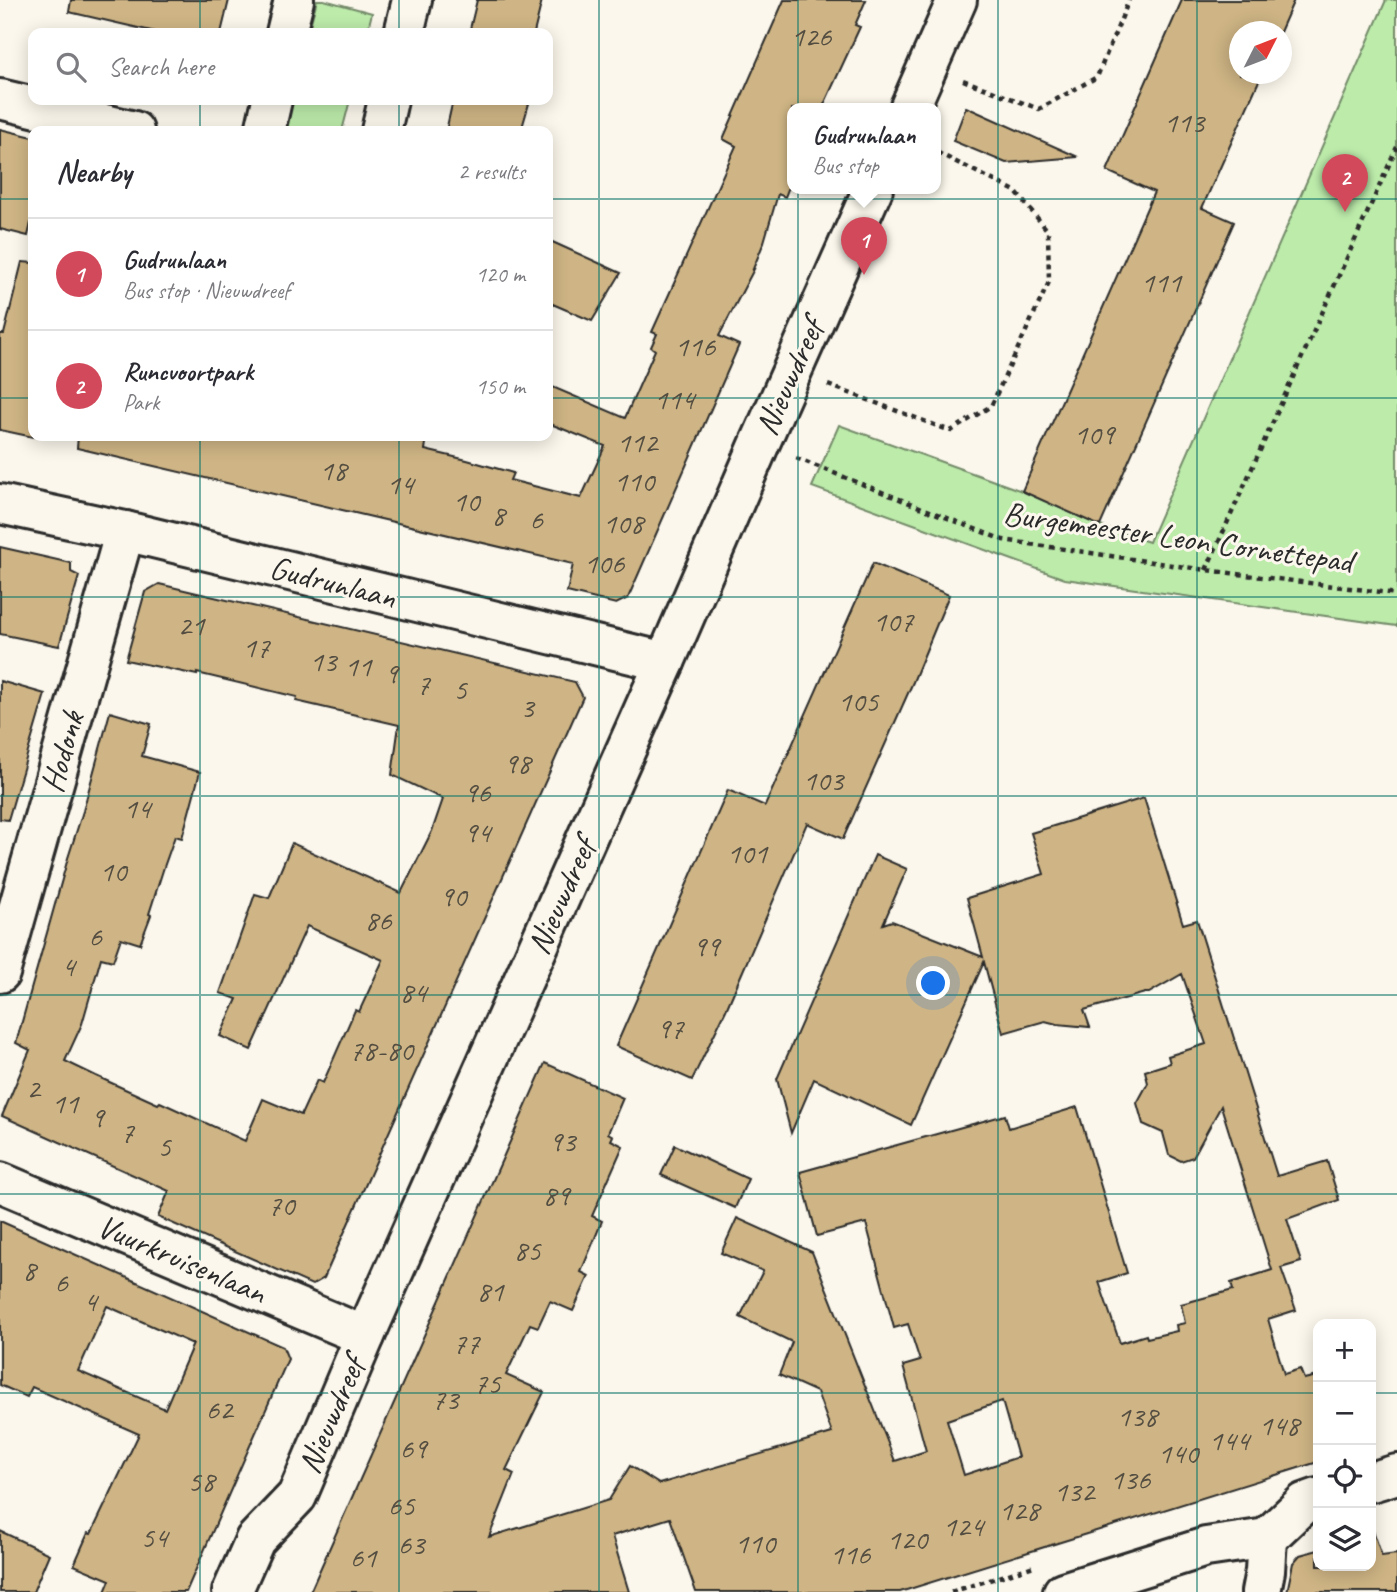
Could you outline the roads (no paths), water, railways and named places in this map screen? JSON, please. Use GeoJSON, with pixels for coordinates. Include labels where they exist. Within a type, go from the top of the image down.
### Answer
{"type":"FeatureCollection","features":[{"type":"Feature","properties":{"kind":"street"},"geometry":{"type":"LineString","coordinates":[[287,28],[294,0]]}},
{"type":"Feature","properties":{"kind":"street"},"geometry":{"type":"LineString","coordinates":[[405,28],[412,0]]}},
{"type":"Feature","properties":{"kind":"street"},"geometry":{"type":"LineString","coordinates":[[912,103],[957,0]]}},
{"type":"Feature","properties":{"kind":"street"},"geometry":{"type":"LineString","coordinates":[[0,99],[113,126]]}},
{"type":"Feature","properties":{"kind":"street"},"geometry":{"type":"LineString","coordinates":[[266,126],[271,105]]}},
{"type":"Feature","properties":{"kind":"street"},"geometry":{"type":"LineString","coordinates":[[381,126],[387,105]]}},
{"type":"Feature","properties":{"kind":"street","name":"Nieuwdreef"},"geometry":{"type":"LineString","coordinates":[[232,1592],[255,1540],[297,1496],[365,1336],[871,194]]}},
{"type":"Feature","properties":{"kind":"street","name":"Gudrunlaan"},"geometry":{"type":"LineString","coordinates":[[0,504],[125,531],[665,662]]}},
{"type":"Feature","properties":{"kind":"street","name":"Hodonk"},"geometry":{"type":"LineString","coordinates":[[0,973],[125,531]]}},
{"type":"Feature","properties":{"kind":"street","name":"Vuurkruisenlaan"},"geometry":{"type":"LineString","coordinates":[[0,1182],[365,1336]]}},
{"type":"Feature","properties":{"kind":"street"},"geometry":{"type":"LineString","coordinates":[[1376,1480],[1397,1474]]}},
{"type":"Feature","properties":{"kind":"street"},"geometry":{"type":"LineString","coordinates":[[1063,1592],[1206,1547],[1267,1538],[1304,1503],[1313,1500]]}},
{"type":"Feature","properties":{"kind":"street"},"geometry":{"type":"LineString","coordinates":[[1261,1592],[1267,1538]]}},
{"type":"Feature","properties":{"kind":"place","name":"Runcvoortpark"},"geometry":{"type":"Point","coordinates":[1345,212]}},
{"type":"Feature","properties":{"kind":"place","name":"Gudrunlaan"},"geometry":{"type":"Point","coordinates":[864,275]}}]}
